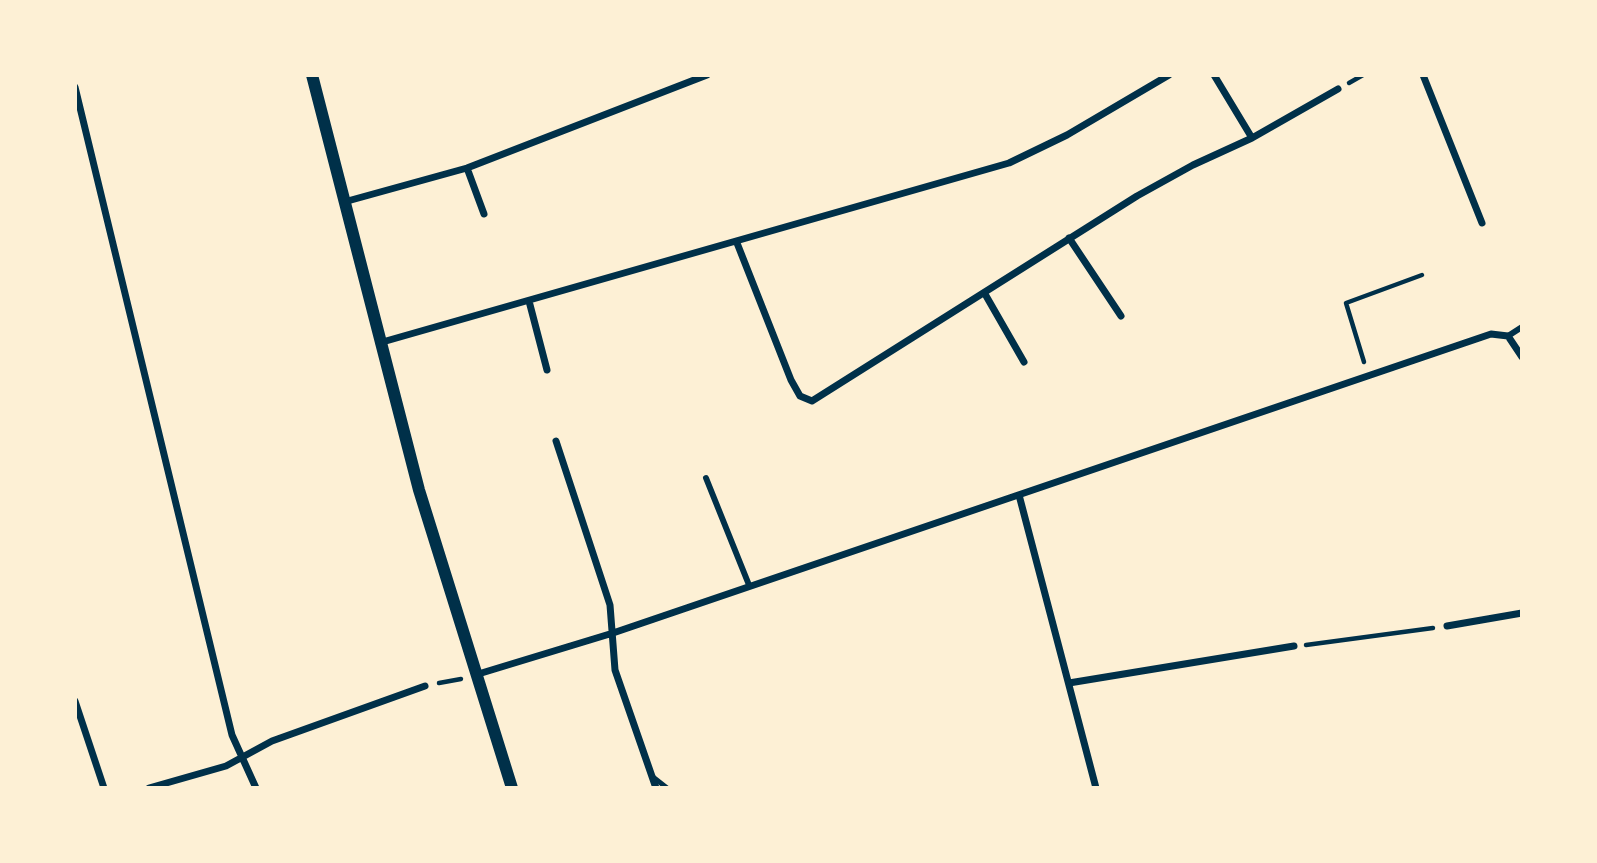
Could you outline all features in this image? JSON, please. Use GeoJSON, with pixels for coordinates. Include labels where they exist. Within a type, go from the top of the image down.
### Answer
{"type":"FeatureCollection","features":[{"type":"Feature","properties":{"kind":"street"},"geometry":{"type":"LineString","coordinates":[[312,75],[419,490],[512,788]]}},
{"type":"Feature","properties":{"kind":"street"},"geometry":{"type":"LineString","coordinates":[[343,202],[467,168],[707,75]]}},
{"type":"Feature","properties":{"kind":"street"},"geometry":{"type":"LineString","coordinates":[[379,343],[737,243],[1009,163],[1067,135],[1169,75]]}},
{"type":"Feature","properties":{"kind":"street"},"geometry":{"type":"LineString","coordinates":[[1214,75],[1252,138]]}},
{"type":"Feature","properties":{"kind":"street"},"geometry":{"type":"LineString","coordinates":[[1423,75],[1482,223]]}},
{"type":"Feature","properties":{"kind":"street"},"geometry":{"type":"LineString","coordinates":[[75,87],[240,758],[256,788]]}},
{"type":"Feature","properties":{"kind":"street"},"geometry":{"type":"LineString","coordinates":[[737,243],[792,380],[806,401],[812,401],[1069,238],[1193,164],[1252,138],[1338,89]]}},
{"type":"Feature","properties":{"kind":"street"},"geometry":{"type":"LineString","coordinates":[[467,168],[484,214]]}},
{"type":"Feature","properties":{"kind":"street"},"geometry":{"type":"LineString","coordinates":[[1069,238],[1121,316]]}},
{"type":"Feature","properties":{"kind":"street"},"geometry":{"type":"LineString","coordinates":[[985,293],[1024,362]]}},
{"type":"Feature","properties":{"kind":"street"},"geometry":{"type":"LineString","coordinates":[[529,301],[547,370]]}},
{"type":"Feature","properties":{"kind":"street"},"geometry":{"type":"LineString","coordinates":[[475,675],[613,633],[1491,334],[1508,336],[1522,327]]}},
{"type":"Feature","properties":{"kind":"street"},"geometry":{"type":"LineString","coordinates":[[1508,336],[1522,357]]}},
{"type":"Feature","properties":{"kind":"street"},"geometry":{"type":"LineString","coordinates":[[556,441],[610,606],[615,670],[656,788]]}},
{"type":"Feature","properties":{"kind":"street"},"geometry":{"type":"LineString","coordinates":[[706,478],[749,585]]}},
{"type":"Feature","properties":{"kind":"street"},"geometry":{"type":"LineString","coordinates":[[1019,495],[1096,788]]}},
{"type":"Feature","properties":{"kind":"street"},"geometry":{"type":"LineString","coordinates":[[1447,626],[1522,613]]}},
{"type":"Feature","properties":{"kind":"street"},"geometry":{"type":"LineString","coordinates":[[1069,683],[1294,646]]}},
{"type":"Feature","properties":{"kind":"street"},"geometry":{"type":"LineString","coordinates":[[149,788],[226,766],[272,741],[425,686]]}},
{"type":"Feature","properties":{"kind":"street"},"geometry":{"type":"LineString","coordinates":[[75,701],[104,788]]}},
{"type":"Feature","properties":{"kind":"lane"},"geometry":{"type":"LineString","coordinates":[[651,775],[667,788]]}},
{"type":"Feature","properties":{"kind":"path"},"geometry":{"type":"LineString","coordinates":[[1369,376],[1346,303],[1422,275]]}},
{"type":"Feature","properties":{"kind":"path"},"geometry":{"type":"LineString","coordinates":[[1294,646],[1447,626]]}},
{"type":"Feature","properties":{"kind":"path"},"geometry":{"type":"LineString","coordinates":[[425,686],[475,675]]}}]}
